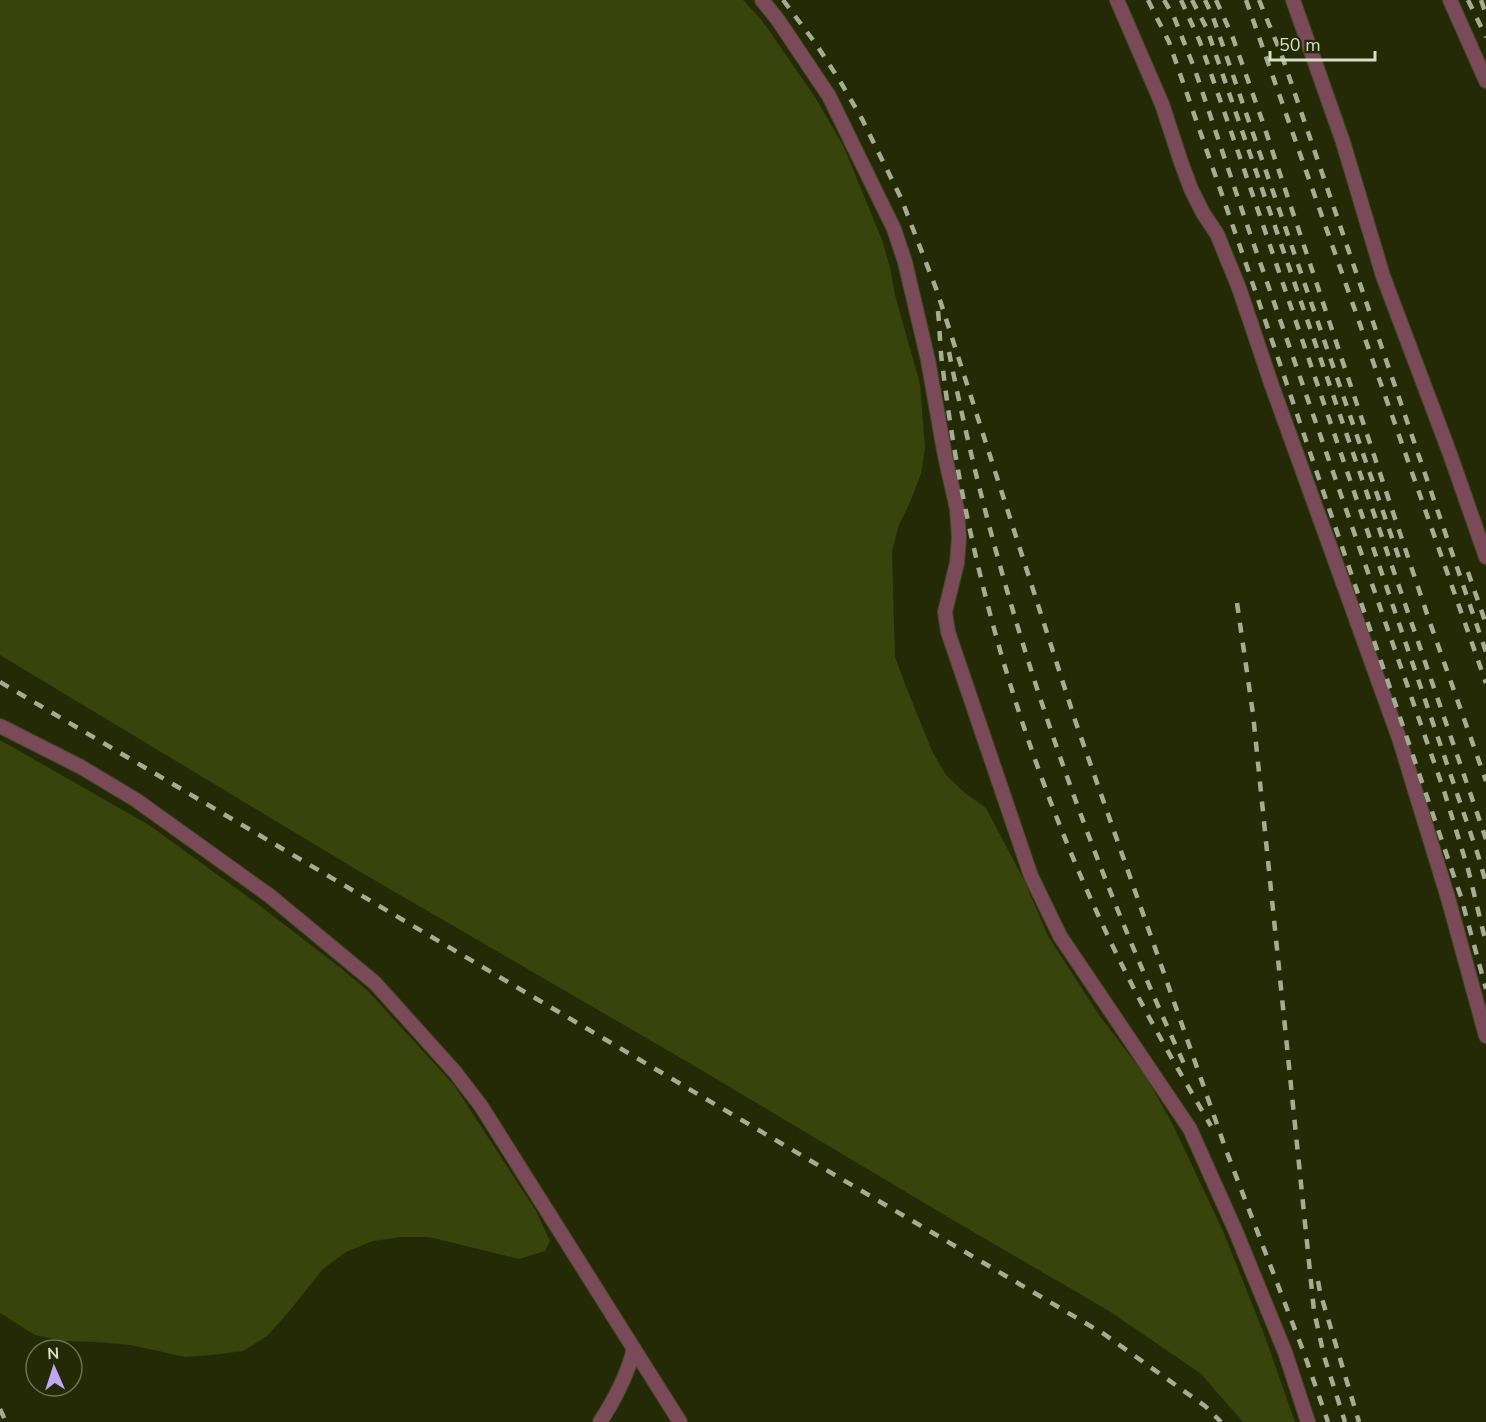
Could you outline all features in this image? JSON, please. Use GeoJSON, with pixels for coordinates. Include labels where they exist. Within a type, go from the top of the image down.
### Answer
{"type":"FeatureCollection","features":[{"type":"Feature","properties":{"kind":"lane"},"geometry":{"type":"LineString","coordinates":[[762,0],[830,96],[894,229],[905,261],[928,360],[957,509],[959,538],[957,562],[945,612],[948,632],[1031,876],[1060,936],[1190,1129],[1236,1232],[1285,1352],[1308,1422]]}},
{"type":"Feature","properties":{"kind":"lane"},"geometry":{"type":"LineString","coordinates":[[1117,0],[1162,104],[1191,189],[1217,234],[1239,288],[1395,727],[1448,898],[1486,1036]]}},
{"type":"Feature","properties":{"kind":"lane"},"geometry":{"type":"LineString","coordinates":[[1293,0],[1342,142],[1383,276],[1450,453],[1486,557]]}},
{"type":"Feature","properties":{"kind":"lane"},"geometry":{"type":"LineString","coordinates":[[1450,0],[1486,81]]}},
{"type":"Feature","properties":{"kind":"lane"},"geometry":{"type":"LineString","coordinates":[[0,726],[81,767],[136,800],[270,896],[375,983],[455,1072],[481,1106],[680,1422]]}},
{"type":"Feature","properties":{"kind":"lane"},"geometry":{"type":"LineString","coordinates":[[600,1422],[619,1391],[634,1349]]}},
{"type":"Feature","properties":{"kind":"green space"},"geometry":{"type":"Polygon","coordinates":[[[0,0],[743,0],[761,19],[815,97],[844,147],[882,240],[920,384],[925,448],[921,474],[899,525],[892,551],[895,657],[905,684],[932,751],[946,775],[986,808],[1025,882],[1048,936],[1099,1015],[1147,1078],[1173,1125],[1223,1231],[1264,1334],[1295,1422],[1243,1422],[1200,1373],[1109,1311],[357,870],[0,655],[0,0]]]}},
{"type":"Feature","properties":{"kind":"green space"},"geometry":{"type":"Polygon","coordinates":[[[0,740],[149,825],[255,902],[368,991],[454,1085],[536,1211],[550,1241],[545,1251],[519,1259],[429,1237],[401,1237],[373,1241],[346,1252],[323,1269],[267,1336],[243,1351],[213,1355],[185,1357],[131,1345],[84,1342],[84,1338],[50,1338],[35,1335],[0,1313],[0,740]]]}},
{"type":"Feature","properties":{"kind":"railway"},"geometry":{"type":"LineString","coordinates":[[783,0],[816,44],[862,119],[901,198],[937,291],[1076,723],[1226,1150],[1328,1422]]}},
{"type":"Feature","properties":{"kind":"railway"},"geometry":{"type":"LineString","coordinates":[[1148,0],[1169,42],[1245,261],[1461,897],[1486,989]]}},
{"type":"Feature","properties":{"kind":"railway"},"geometry":{"type":"LineString","coordinates":[[1164,0],[1174,17],[1195,70],[1444,791],[1468,869],[1486,943]]}},
{"type":"Feature","properties":{"kind":"railway"},"geometry":{"type":"LineString","coordinates":[[1181,0],[1200,42],[1235,143],[1486,883]]}},
{"type":"Feature","properties":{"kind":"railway"},"geometry":{"type":"LineString","coordinates":[[1192,0],[1207,29],[1486,839]]}},
{"type":"Feature","properties":{"kind":"railway"},"geometry":{"type":"LineString","coordinates":[[1205,0],[1213,17],[1401,564]]}},
{"type":"Feature","properties":{"kind":"railway"},"geometry":{"type":"LineString","coordinates":[[1216,0],[1233,38],[1262,120],[1428,617],[1486,781]]}},
{"type":"Feature","properties":{"kind":"railway"},"geometry":{"type":"LineString","coordinates":[[1246,0],[1486,683]]}},
{"type":"Feature","properties":{"kind":"railway"},"geometry":{"type":"LineString","coordinates":[[1259,0],[1282,56],[1486,652]]}},
{"type":"Feature","properties":{"kind":"railway"},"geometry":{"type":"LineString","coordinates":[[1468,0],[1486,37]]}},
{"type":"Feature","properties":{"kind":"railway"},"geometry":{"type":"LineString","coordinates":[[1481,0],[1486,14]]}},
{"type":"Feature","properties":{"kind":"railway"},"geometry":{"type":"LineString","coordinates":[[938,311],[942,363],[954,448],[969,526],[987,604],[1034,757],[1093,904],[1127,975],[1211,1126]]}},
{"type":"Feature","properties":{"kind":"railway"},"geometry":{"type":"LineString","coordinates":[[949,352],[992,536],[1046,716],[1111,893],[1185,1066]]}},
{"type":"Feature","properties":{"kind":"railway"},"geometry":{"type":"LineString","coordinates":[[1468,572],[1486,624]]}},
{"type":"Feature","properties":{"kind":"railway"},"geometry":{"type":"LineString","coordinates":[[1237,603],[1253,714],[1314,1311],[1324,1356],[1345,1422]]}},
{"type":"Feature","properties":{"kind":"railway"},"geometry":{"type":"LineString","coordinates":[[0,682],[1104,1334],[1205,1406],[1221,1422]]}},
{"type":"Feature","properties":{"kind":"railway"},"geometry":{"type":"LineString","coordinates":[[1318,1281],[1359,1422]]}},
{"type":"Feature","properties":{"kind":"railway"},"geometry":{"type":"LineString","coordinates":[[0,1409],[6,1422]]}}]}
